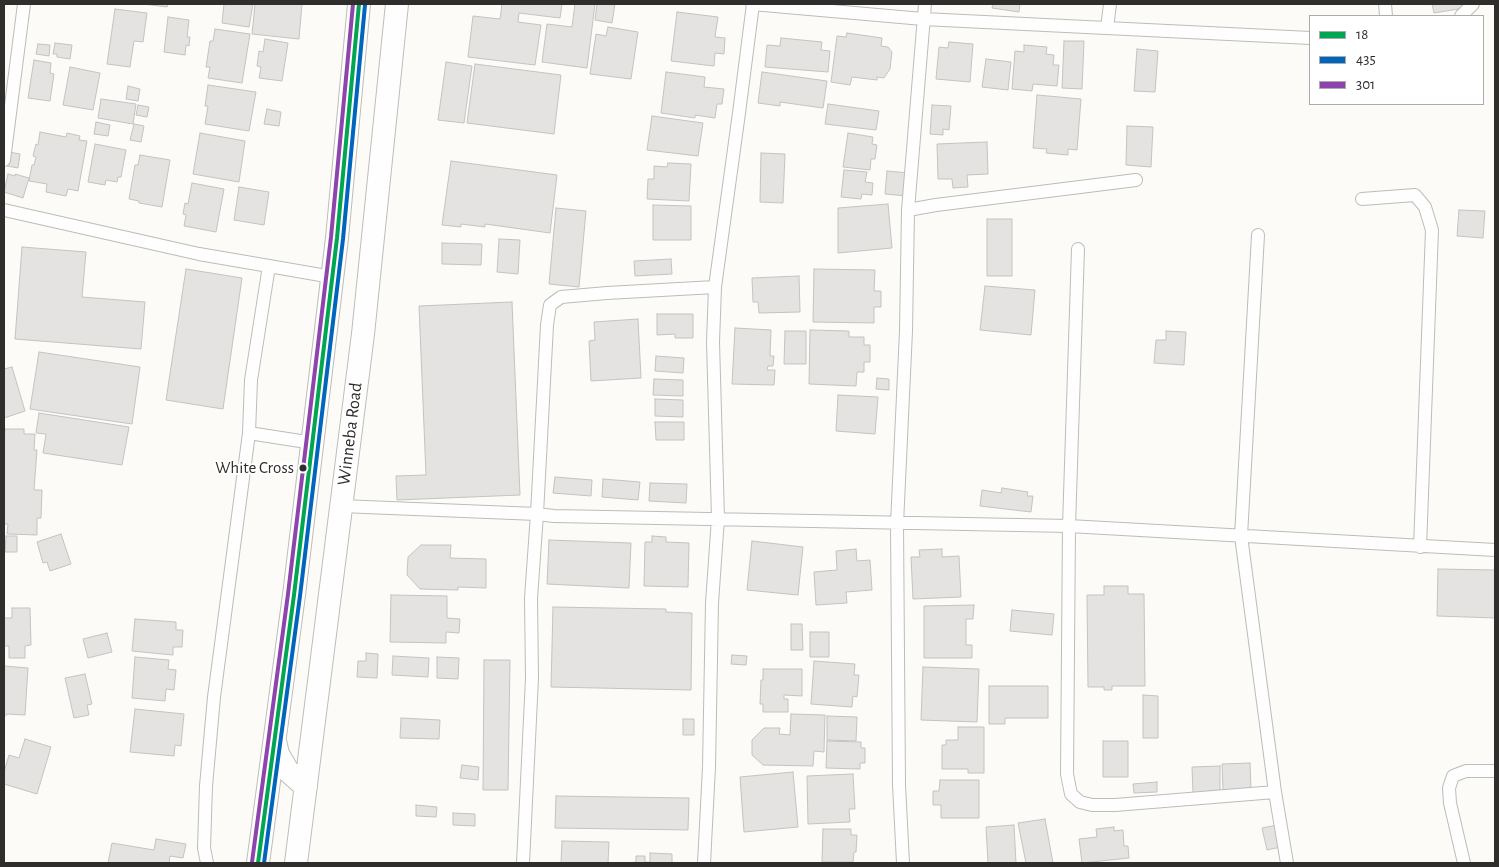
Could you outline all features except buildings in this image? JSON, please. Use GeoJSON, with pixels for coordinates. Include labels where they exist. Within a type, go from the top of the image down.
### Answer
{"type":"FeatureCollection","features":[{"type":"Feature","properties":{"kind":"highway","name":"Winneba Road"},"geometry":{"type":"LineString","coordinates":[[258,863],[313,443],[337,238],[359,4]]}},
{"type":"Feature","properties":{"kind":"highway","name":"Winneba Road"},"geometry":{"type":"LineString","coordinates":[[296,863],[363,334],[397,4]]}},
{"type":"Feature","properties":{"kind":"highway"},"geometry":{"type":"LineString","coordinates":[[275,738],[278,754],[288,771],[306,787]]}},
{"type":"Feature","properties":{"kind":"street"},"geometry":{"type":"LineString","coordinates":[[4,160],[24,4]]}},
{"type":"Feature","properties":{"kind":"street"},"geometry":{"type":"LineString","coordinates":[[704,863],[709,767],[712,604],[718,518],[713,342],[714,287],[739,113],[752,4],[923,19],[1309,38]]}},
{"type":"Feature","properties":{"kind":"street"},"geometry":{"type":"LineString","coordinates":[[903,863],[899,785],[897,524],[906,331],[908,210],[925,4]]}},
{"type":"Feature","properties":{"kind":"street"},"geometry":{"type":"LineString","coordinates":[[1107,28],[1110,4]]}},
{"type":"Feature","properties":{"kind":"street"},"geometry":{"type":"LineString","coordinates":[[1462,15],[1473,4]]}},
{"type":"Feature","properties":{"kind":"street"},"geometry":{"type":"LineString","coordinates":[[908,210],[1136,180]]}},
{"type":"Feature","properties":{"kind":"street"},"geometry":{"type":"LineString","coordinates":[[1362,199],[1415,195],[1425,206],[1432,230],[1420,547]]}},
{"type":"Feature","properties":{"kind":"street"},"geometry":{"type":"LineString","coordinates":[[4,210],[199,254],[332,277]]}},
{"type":"Feature","properties":{"kind":"street"},"geometry":{"type":"LineString","coordinates":[[1258,235],[1241,536],[1275,792],[1287,863]]}},
{"type":"Feature","properties":{"kind":"street"},"geometry":{"type":"LineString","coordinates":[[1078,250],[1069,526],[1067,774],[1071,794],[1080,802],[1092,805],[1114,805],[1275,792]]}},
{"type":"Feature","properties":{"kind":"street"},"geometry":{"type":"LineString","coordinates":[[207,863],[204,848],[206,786],[214,697],[249,433],[252,380],[270,266]]}},
{"type":"Feature","properties":{"kind":"street"},"geometry":{"type":"LineString","coordinates":[[523,863],[532,678],[531,598],[547,325],[550,305],[561,297],[714,287]]}},
{"type":"Feature","properties":{"kind":"street"},"geometry":{"type":"LineString","coordinates":[[249,433],[313,443]]}},
{"type":"Feature","properties":{"kind":"street"},"geometry":{"type":"LineString","coordinates":[[341,506],[554,516],[1069,526],[1495,550]]}},
{"type":"Feature","properties":{"kind":"street"},"geometry":{"type":"LineString","coordinates":[[1464,863],[1450,802],[1449,788],[1453,776],[1466,772],[1495,771]]}},
{"type":"Feature","properties":{"kind":"transit line","name":"301"},"geometry":{"type":"LineString","coordinates":[[252,862],[288,594],[331,237],[353,4]]}},
{"type":"Feature","properties":{"kind":"transit line","name":"18"},"geometry":{"type":"LineString","coordinates":[[258,863],[294,595],[337,238],[359,4]]}},
{"type":"Feature","properties":{"kind":"transit line","name":"435"},"geometry":{"type":"LineString","coordinates":[[264,863],[300,596],[343,239],[365,5]]}},
{"type":"Feature","properties":{"kind":"place","name":"White Cross"},"geometry":{"type":"Point","coordinates":[303,468]}}]}
